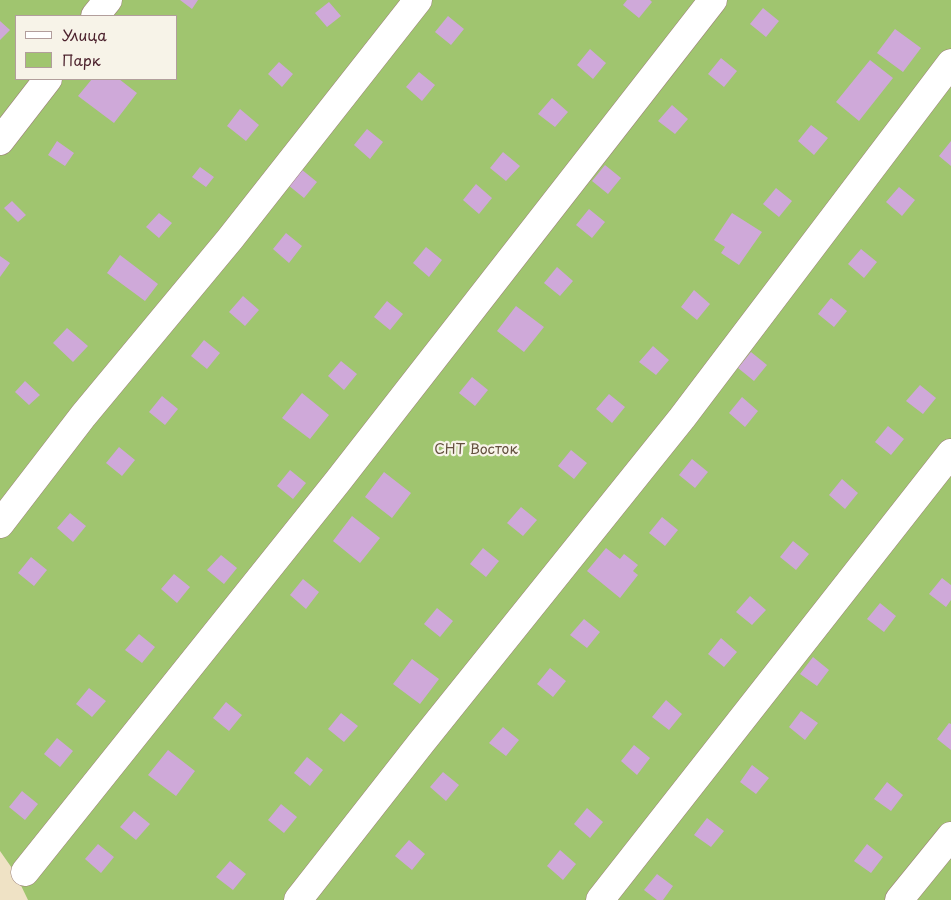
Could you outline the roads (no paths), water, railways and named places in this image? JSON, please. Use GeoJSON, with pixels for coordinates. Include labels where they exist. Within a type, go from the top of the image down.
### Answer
{"type":"FeatureCollection","features":[{"type":"Feature","properties":{"kind":"lane"},"geometry":{"type":"LineString","coordinates":[[96,15],[108,0]]}},
{"type":"Feature","properties":{"kind":"lane"},"geometry":{"type":"LineString","coordinates":[[0,524],[83,416],[230,239],[418,0]]}},
{"type":"Feature","properties":{"kind":"lane"},"geometry":{"type":"LineString","coordinates":[[25,872],[338,481],[713,0]]}},
{"type":"Feature","properties":{"kind":"lane"},"geometry":{"type":"LineString","coordinates":[[298,900],[421,743],[682,418],[951,63]]}},
{"type":"Feature","properties":{"kind":"lane"},"geometry":{"type":"LineString","coordinates":[[0,141],[47,80]]}},
{"type":"Feature","properties":{"kind":"lane"},"geometry":{"type":"LineString","coordinates":[[600,900],[951,453]]}},
{"type":"Feature","properties":{"kind":"lane"},"geometry":{"type":"LineString","coordinates":[[899,900],[951,836]]}},
{"type":"Feature","properties":{"kind":"park label","name":"СНТ Восток"},"geometry":{"type":"Point","coordinates":[476,450]}}]}
